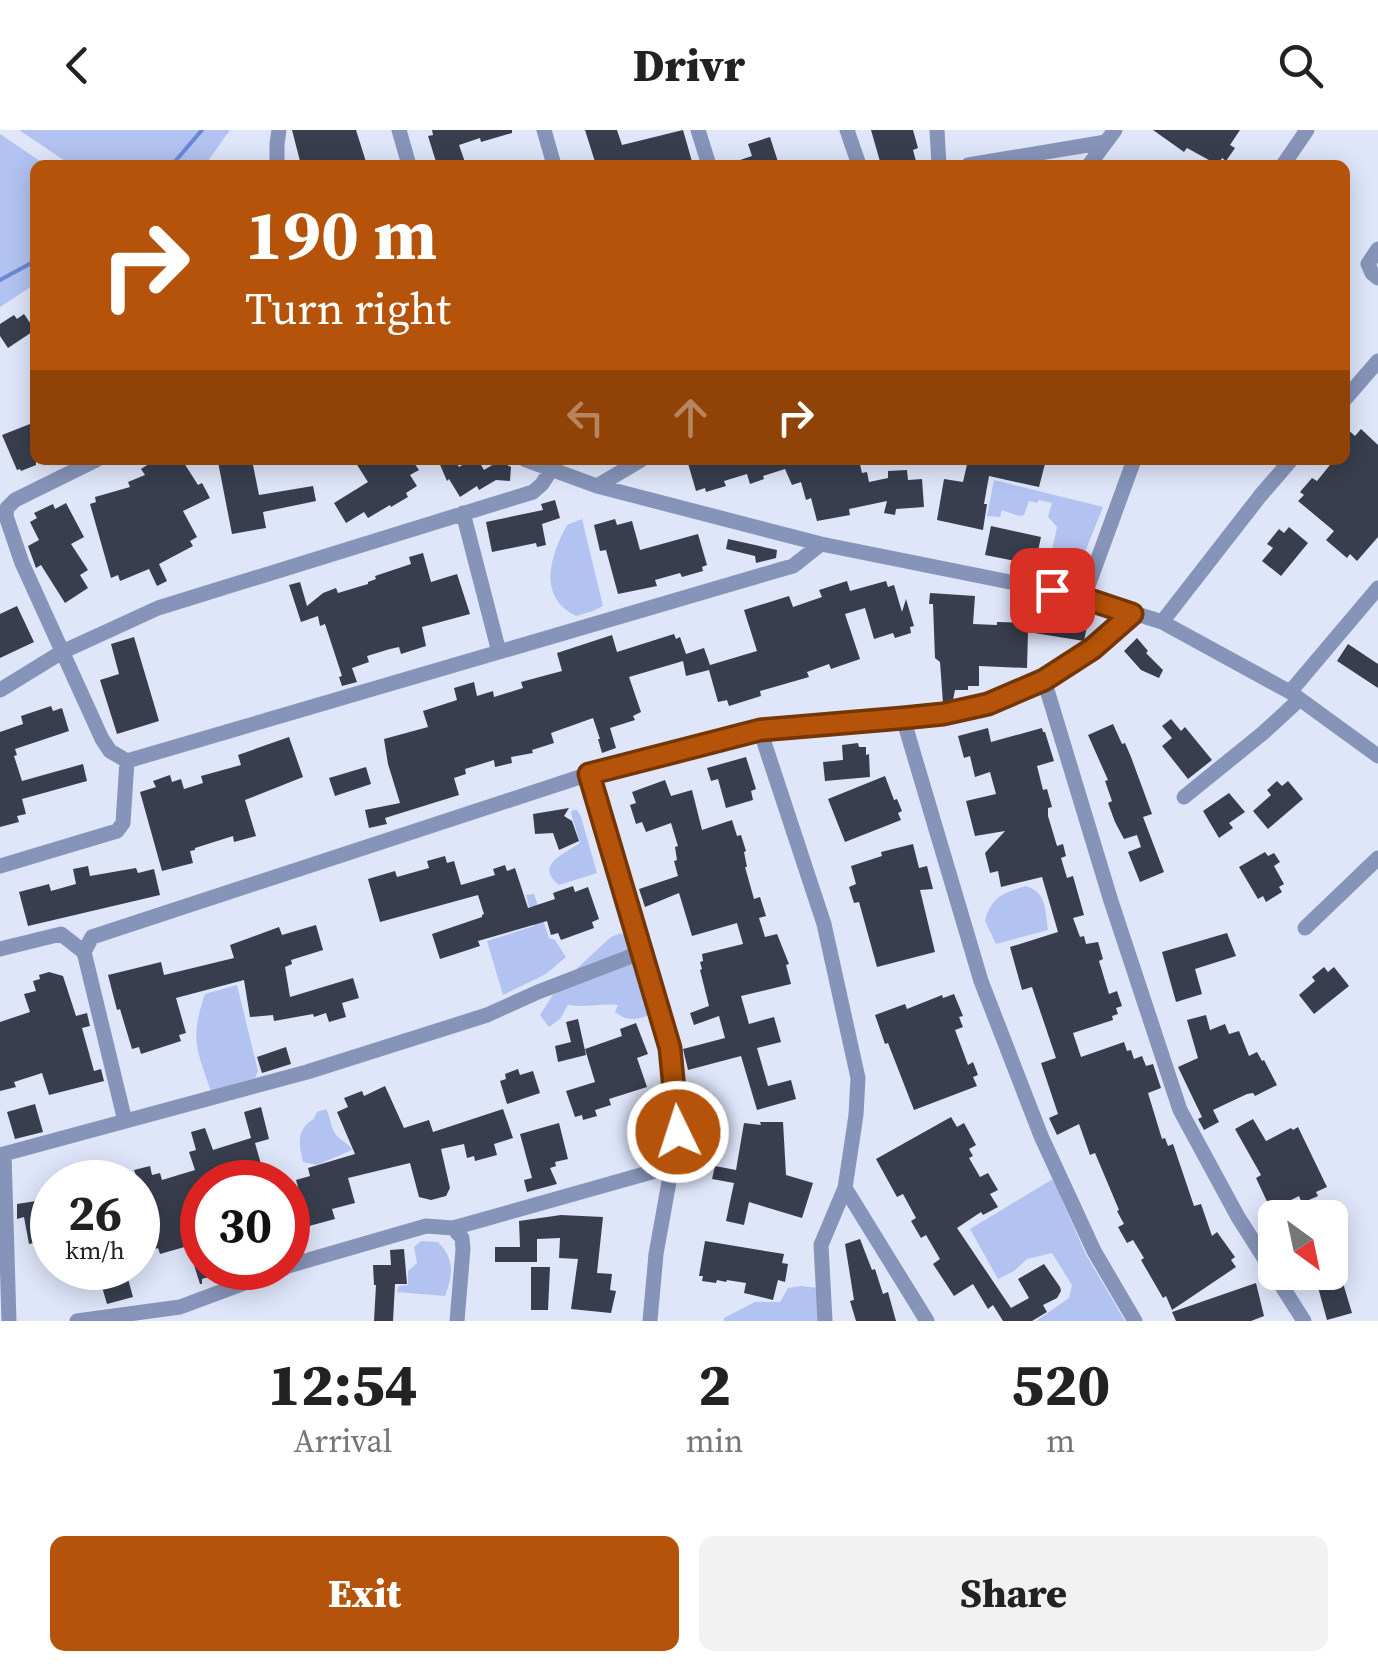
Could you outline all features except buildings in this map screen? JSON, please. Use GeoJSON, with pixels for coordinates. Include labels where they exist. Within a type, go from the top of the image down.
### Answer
{"type":"FeatureCollection","features":[{"type":"Feature","properties":{"kind":"street"},"geometry":{"type":"LineString","coordinates":[[277,160],[279,130]]}},
{"type":"Feature","properties":{"kind":"street"},"geometry":{"type":"LineString","coordinates":[[399,130],[408,160]]}},
{"type":"Feature","properties":{"kind":"street"},"geometry":{"type":"LineString","coordinates":[[544,130],[553,160]]}},
{"type":"Feature","properties":{"kind":"street"},"geometry":{"type":"LineString","coordinates":[[698,130],[707,160]]}},
{"type":"Feature","properties":{"kind":"street"},"geometry":{"type":"LineString","coordinates":[[847,130],[857,160]]}},
{"type":"Feature","properties":{"kind":"street"},"geometry":{"type":"LineString","coordinates":[[937,130],[939,160]]}},
{"type":"Feature","properties":{"kind":"street"},"geometry":{"type":"LineString","coordinates":[[1287,160],[1307,130]]}},
{"type":"Feature","properties":{"kind":"street"},"geometry":{"type":"LineString","coordinates":[[992,160],[1110,136]]}},
{"type":"Feature","properties":{"kind":"street"},"geometry":{"type":"LineString","coordinates":[[1093,160],[1110,136]]}},
{"type":"Feature","properties":{"kind":"street"},"geometry":{"type":"LineString","coordinates":[[1378,250],[1368,264],[1378,278]]}},
{"type":"Feature","properties":{"kind":"street"},"geometry":{"type":"LineString","coordinates":[[1350,392],[1378,361]]}},
{"type":"Feature","properties":{"kind":"street"},"geometry":{"type":"LineString","coordinates":[[86,465],[15,500],[7,508],[6,516],[22,564],[102,739],[110,751],[126,761],[793,566],[821,544]]}},
{"type":"Feature","properties":{"kind":"street"},"geometry":{"type":"LineString","coordinates":[[539,465],[598,486],[821,544],[1084,598],[1162,622],[1295,696],[1378,756]]}},
{"type":"Feature","properties":{"kind":"street"},"geometry":{"type":"LineString","coordinates":[[598,486],[632,465]]}},
{"type":"Feature","properties":{"kind":"street"},"geometry":{"type":"LineString","coordinates":[[1084,598],[1132,465]]}},
{"type":"Feature","properties":{"kind":"street"},"geometry":{"type":"LineString","coordinates":[[1162,622],[1287,465]]}},
{"type":"Feature","properties":{"kind":"street"},"geometry":{"type":"LineString","coordinates":[[0,690],[62,652],[158,608],[533,492],[552,470]]}},
{"type":"Feature","properties":{"kind":"street"},"geometry":{"type":"LineString","coordinates":[[463,513],[499,652]]}},
{"type":"Feature","properties":{"kind":"street"},"geometry":{"type":"LineString","coordinates":[[1184,797],[1262,733],[1378,588]]}},
{"type":"Feature","properties":{"kind":"street"},"geometry":{"type":"LineString","coordinates":[[84,952],[92,937],[589,774],[760,730],[943,714],[988,704],[1044,680],[1092,649],[1132,614]]}},
{"type":"Feature","properties":{"kind":"street"},"geometry":{"type":"LineString","coordinates":[[1044,680],[1180,1110],[1238,1217],[1304,1321]]}},
{"type":"Feature","properties":{"kind":"street"},"geometry":{"type":"LineString","coordinates":[[903,718],[994,1016],[1094,1251],[1135,1321]]}},
{"type":"Feature","properties":{"kind":"street"},"geometry":{"type":"LineString","coordinates":[[760,730],[824,924],[858,1078],[845,1188],[821,1245],[825,1321]]}},
{"type":"Feature","properties":{"kind":"street"},"geometry":{"type":"LineString","coordinates":[[0,866],[117,831],[123,823],[126,761]]}},
{"type":"Feature","properties":{"kind":"street"},"geometry":{"type":"LineString","coordinates":[[589,774],[670,1048],[678,1132],[656,1254],[650,1321]]}},
{"type":"Feature","properties":{"kind":"street"},"geometry":{"type":"LineString","coordinates":[[1304,928],[1378,858]]}},
{"type":"Feature","properties":{"kind":"street"},"geometry":{"type":"LineString","coordinates":[[0,948],[61,934],[84,952],[125,1121]]}},
{"type":"Feature","properties":{"kind":"street"},"geometry":{"type":"LineString","coordinates":[[9,1321],[2,1155],[308,1072],[487,1015],[642,952]]}},
{"type":"Feature","properties":{"kind":"street"},"geometry":{"type":"LineString","coordinates":[[310,1260],[426,1226],[453,1228],[673,1166]]}},
{"type":"Feature","properties":{"kind":"street"},"geometry":{"type":"LineString","coordinates":[[845,1188],[927,1321]]}},
{"type":"Feature","properties":{"kind":"street"},"geometry":{"type":"LineString","coordinates":[[453,1228],[462,1238],[464,1249],[457,1321]]}},
{"type":"Feature","properties":{"kind":"street"},"geometry":{"type":"LineString","coordinates":[[78,1321],[180,1314],[234,1290]]}},
{"type":"Feature","properties":{"kind":"shaded area"},"geometry":{"type":"Polygon","coordinates":[[[19,130],[230,130],[209,160],[64,160],[19,130]]]}},
{"type":"Feature","properties":{"kind":"shaded area"},"geometry":{"type":"Polygon","coordinates":[[[0,134],[39,160],[30,160],[30,287],[0,307],[0,134]]]}},
{"type":"Feature","properties":{"kind":"shaded area"},"geometry":{"type":"Polygon","coordinates":[[[994,480],[1103,507],[1085,552],[1060,571],[1048,568],[1057,527],[1048,517],[1052,503],[1029,501],[1024,515],[1002,510],[1000,517],[987,516],[994,480]]]}},
{"type":"Feature","properties":{"kind":"shaded area"},"geometry":{"type":"Polygon","coordinates":[[[582,519],[603,606],[576,616],[555,598],[550,574],[567,525],[582,519]]]}},
{"type":"Feature","properties":{"kind":"shaded area"},"geometry":{"type":"Polygon","coordinates":[[[573,810],[581,817],[597,873],[559,885],[549,872],[550,866],[580,843],[573,810]]]}},
{"type":"Feature","properties":{"kind":"shaded area"},"geometry":{"type":"Polygon","coordinates":[[[1026,886],[1041,898],[1048,930],[996,944],[985,921],[991,906],[1005,894],[1026,886]]]}},
{"type":"Feature","properties":{"kind":"shaded area"},"geometry":{"type":"Polygon","coordinates":[[[534,894],[549,938],[555,940],[566,957],[546,974],[503,995],[487,941],[534,926],[526,895],[534,894]]]}},
{"type":"Feature","properties":{"kind":"shaded area"},"geometry":{"type":"Polygon","coordinates":[[[621,933],[628,938],[653,1014],[629,1019],[615,1012],[618,1005],[568,1005],[560,1019],[549,1027],[540,1015],[559,985],[611,937],[621,933]]]}},
{"type":"Feature","properties":{"kind":"shaded area"},"geometry":{"type":"Polygon","coordinates":[[[237,985],[258,1071],[255,1078],[211,1091],[197,1043],[200,1009],[205,994],[237,985]]]}},
{"type":"Feature","properties":{"kind":"shaded area"},"geometry":{"type":"Polygon","coordinates":[[[326,1109],[335,1133],[352,1150],[317,1165],[303,1160],[300,1142],[301,1133],[317,1112],[326,1109]]]}},
{"type":"Feature","properties":{"kind":"shaded area"},"geometry":{"type":"Polygon","coordinates":[[[1053,1179],[1085,1253],[1125,1321],[1036,1321],[1069,1298],[1072,1285],[1052,1253],[1027,1259],[998,1279],[970,1229],[1053,1179]]]}},
{"type":"Feature","properties":{"kind":"shaded area"},"geometry":{"type":"Polygon","coordinates":[[[421,1241],[438,1242],[450,1261],[445,1296],[397,1292],[399,1286],[408,1285],[408,1271],[417,1263],[414,1247],[421,1241]]]}},
{"type":"Feature","properties":{"kind":"shaded area"},"geometry":{"type":"Polygon","coordinates":[[[788,1288],[818,1288],[819,1321],[724,1321],[755,1302],[780,1302],[788,1288]]]}},
{"type":"Feature","properties":{"kind":"waterway"},"geometry":{"type":"LineString","coordinates":[[176,160],[202,130]]}},
{"type":"Feature","properties":{"kind":"waterway"},"geometry":{"type":"LineString","coordinates":[[0,280],[30,264]]}},
{"type":"Feature","properties":{"kind":"route"},"geometry":{"type":"LineString","coordinates":[[678,1132],[670,1048],[589,774],[760,730],[943,714],[988,704],[1044,680],[1092,649],[1132,614],[1052,590]]}}]}
